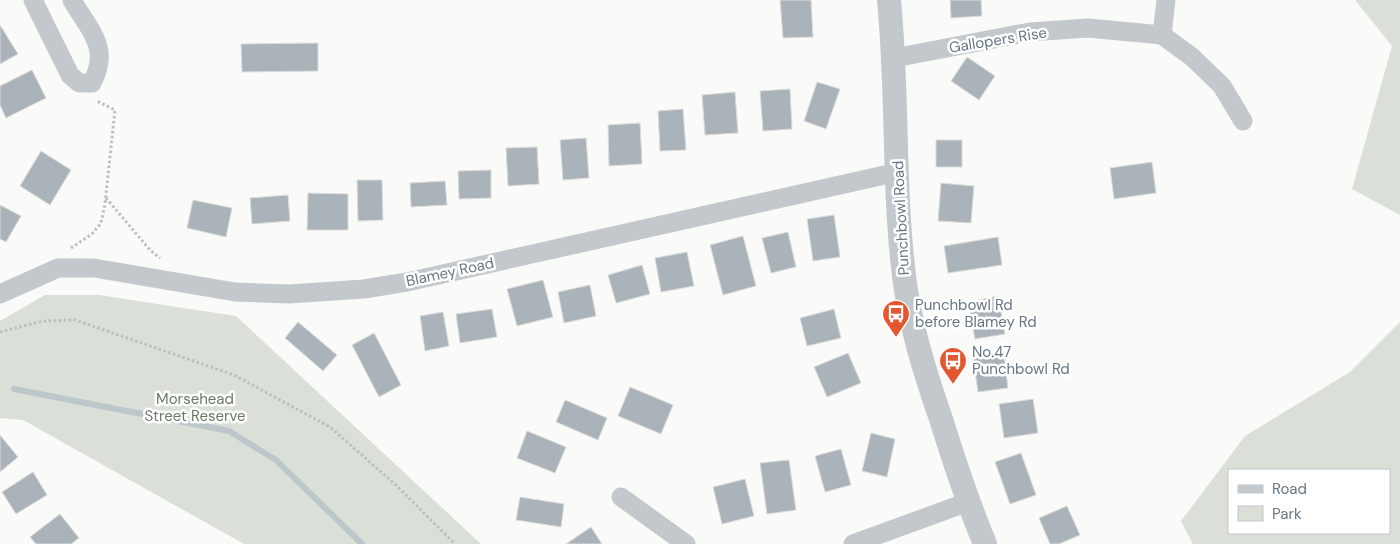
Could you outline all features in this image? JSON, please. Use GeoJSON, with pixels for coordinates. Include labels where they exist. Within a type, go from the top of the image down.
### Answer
{"type":"FeatureCollection","features":[{"type":"Feature","properties":{"kind":"street"},"geometry":{"type":"LineString","coordinates":[[33,0],[70,75],[79,83],[92,83],[100,69],[99,50],[93,33],[72,0]]}},
{"type":"Feature","properties":{"kind":"street","name":"Punchbowl Road"},"geometry":{"type":"LineString","coordinates":[[889,0],[894,58],[904,277],[913,327],[932,392],[968,502],[985,544]]}},
{"type":"Feature","properties":{"kind":"street"},"geometry":{"type":"LineString","coordinates":[[1166,0],[1162,35],[1192,57],[1222,86],[1243,120]]}},
{"type":"Feature","properties":{"kind":"street","name":"Gallopers Rise"},"geometry":{"type":"LineString","coordinates":[[894,58],[1030,32],[1088,28],[1162,35]]}},
{"type":"Feature","properties":{"kind":"street","name":"Blamey Road"},"geometry":{"type":"LineString","coordinates":[[0,294],[58,268],[94,268],[235,292],[289,294],[364,290],[898,172]]}},
{"type":"Feature","properties":{"kind":"street"},"geometry":{"type":"LineString","coordinates":[[621,497],[686,544]]}},
{"type":"Feature","properties":{"kind":"street"},"geometry":{"type":"LineString","coordinates":[[853,544],[968,502]]}},
{"type":"Feature","properties":{"kind":"path"},"geometry":{"type":"LineString","coordinates":[[70,248],[92,234],[101,223],[106,197],[115,110],[98,102],[94,97]]}},
{"type":"Feature","properties":{"kind":"path"},"geometry":{"type":"LineString","coordinates":[[106,197],[150,250],[164,262]]}},
{"type":"Feature","properties":{"kind":"path"},"geometry":{"type":"LineString","coordinates":[[0,332],[43,321],[74,320],[234,375],[330,427],[397,486],[455,544]]}},
{"type":"Feature","properties":{"kind":"green space"},"geometry":{"type":"Polygon","coordinates":[[[1355,0],[1400,0],[1400,215],[1352,189],[1392,46],[1355,0]]]}},
{"type":"Feature","properties":{"kind":"green space","name":"Morsehead Street Reserve"},"geometry":{"type":"Polygon","coordinates":[[[45,295],[99,295],[236,316],[481,544],[244,544],[23,420],[0,418],[0,321],[45,295]]]}},
{"type":"Feature","properties":{"kind":"green space"},"geometry":{"type":"Polygon","coordinates":[[[1400,322],[1400,544],[1193,544],[1181,521],[1245,436],[1350,372],[1400,322]]]}},
{"type":"Feature","properties":{"kind":"building"},"geometry":{"type":"Polygon","coordinates":[[[780,0],[811,0],[813,37],[783,38],[780,0]]]}},
{"type":"Feature","properties":{"kind":"building"},"geometry":{"type":"Polygon","coordinates":[[[950,0],[981,0],[982,16],[951,18],[950,0]]]}},
{"type":"Feature","properties":{"kind":"building"},"geometry":{"type":"Polygon","coordinates":[[[0,25],[18,54],[0,64],[0,25]]]}},
{"type":"Feature","properties":{"kind":"building"},"geometry":{"type":"Polygon","coordinates":[[[318,43],[318,71],[242,72],[241,44],[318,43]]]}},
{"type":"Feature","properties":{"kind":"building"},"geometry":{"type":"Polygon","coordinates":[[[967,57],[995,76],[979,100],[951,81],[967,57]]]}},
{"type":"Feature","properties":{"kind":"building"},"geometry":{"type":"Polygon","coordinates":[[[32,70],[46,98],[6,118],[0,105],[0,86],[32,70]]]}},
{"type":"Feature","properties":{"kind":"building"},"geometry":{"type":"Polygon","coordinates":[[[817,82],[840,89],[826,129],[804,121],[817,82]]]}},
{"type":"Feature","properties":{"kind":"building"},"geometry":{"type":"Polygon","coordinates":[[[790,89],[792,129],[763,131],[760,91],[790,89]]]}},
{"type":"Feature","properties":{"kind":"building"},"geometry":{"type":"Polygon","coordinates":[[[735,92],[738,133],[705,135],[702,95],[735,92]]]}},
{"type":"Feature","properties":{"kind":"building"},"geometry":{"type":"Polygon","coordinates":[[[683,109],[686,150],[660,151],[658,111],[683,109]]]}},
{"type":"Feature","properties":{"kind":"building"},"geometry":{"type":"Polygon","coordinates":[[[640,123],[642,164],[609,166],[608,125],[640,123]]]}},
{"type":"Feature","properties":{"kind":"building"},"geometry":{"type":"Polygon","coordinates":[[[586,138],[589,178],[563,180],[560,140],[586,138]]]}},
{"type":"Feature","properties":{"kind":"building"},"geometry":{"type":"Polygon","coordinates":[[[936,140],[962,140],[962,167],[936,167],[936,140]]]}},
{"type":"Feature","properties":{"kind":"building"},"geometry":{"type":"Polygon","coordinates":[[[537,147],[539,184],[508,186],[506,148],[537,147]]]}},
{"type":"Feature","properties":{"kind":"building"},"geometry":{"type":"Polygon","coordinates":[[[41,151],[71,170],[50,205],[20,186],[41,151]]]}},
{"type":"Feature","properties":{"kind":"building"},"geometry":{"type":"Polygon","coordinates":[[[1152,162],[1156,193],[1114,199],[1110,168],[1152,162]]]}},
{"type":"Feature","properties":{"kind":"building"},"geometry":{"type":"Polygon","coordinates":[[[491,170],[491,198],[459,199],[458,171],[491,170]]]}},
{"type":"Feature","properties":{"kind":"building"},"geometry":{"type":"Polygon","coordinates":[[[357,180],[382,180],[383,220],[358,221],[357,180]]]}},
{"type":"Feature","properties":{"kind":"building"},"geometry":{"type":"Polygon","coordinates":[[[445,181],[447,205],[411,207],[410,183],[445,181]]]}},
{"type":"Feature","properties":{"kind":"building"},"geometry":{"type":"Polygon","coordinates":[[[941,183],[974,186],[971,223],[938,221],[941,183]]]}},
{"type":"Feature","properties":{"kind":"building"},"geometry":{"type":"Polygon","coordinates":[[[308,193],[348,194],[348,230],[307,230],[308,193]]]}},
{"type":"Feature","properties":{"kind":"building"},"geometry":{"type":"Polygon","coordinates":[[[288,195],[290,221],[252,224],[250,198],[288,195]]]}},
{"type":"Feature","properties":{"kind":"building"},"geometry":{"type":"Polygon","coordinates":[[[193,200],[232,208],[226,237],[187,228],[193,200]]]}},
{"type":"Feature","properties":{"kind":"building"},"geometry":{"type":"Polygon","coordinates":[[[0,205],[21,216],[6,242],[0,239],[0,205]]]}},
{"type":"Feature","properties":{"kind":"building"},"geometry":{"type":"Polygon","coordinates":[[[834,215],[840,257],[813,261],[807,219],[834,215]]]}},
{"type":"Feature","properties":{"kind":"building"},"geometry":{"type":"Polygon","coordinates":[[[788,232],[796,267],[771,273],[762,238],[788,232]]]}},
{"type":"Feature","properties":{"kind":"building"},"geometry":{"type":"Polygon","coordinates":[[[743,236],[756,286],[723,295],[710,245],[743,236]]]}},
{"type":"Feature","properties":{"kind":"building"},"geometry":{"type":"Polygon","coordinates":[[[998,237],[1002,265],[948,273],[944,246],[998,237]]]}},
{"type":"Feature","properties":{"kind":"building"},"geometry":{"type":"Polygon","coordinates":[[[687,252],[694,286],[661,292],[655,258],[687,252]]]}},
{"type":"Feature","properties":{"kind":"building"},"geometry":{"type":"Polygon","coordinates":[[[642,265],[650,294],[616,303],[608,275],[642,265]]]}},
{"type":"Feature","properties":{"kind":"building"},"geometry":{"type":"Polygon","coordinates":[[[543,280],[553,317],[517,326],[507,289],[543,280]]]}},
{"type":"Feature","properties":{"kind":"building"},"geometry":{"type":"Polygon","coordinates":[[[590,285],[596,316],[564,323],[558,292],[590,285]]]}},
{"type":"Feature","properties":{"kind":"building"},"geometry":{"type":"Polygon","coordinates":[[[998,296],[1005,334],[975,339],[968,302],[998,296]]]}},
{"type":"Feature","properties":{"kind":"building"},"geometry":{"type":"Polygon","coordinates":[[[492,309],[497,337],[460,343],[456,314],[492,309]]]}},
{"type":"Feature","properties":{"kind":"building"},"geometry":{"type":"Polygon","coordinates":[[[834,309],[841,338],[807,346],[800,318],[834,309]]]}},
{"type":"Feature","properties":{"kind":"building"},"geometry":{"type":"Polygon","coordinates":[[[443,312],[449,346],[425,351],[420,316],[443,312]]]}},
{"type":"Feature","properties":{"kind":"building"},"geometry":{"type":"Polygon","coordinates":[[[298,322],[337,355],[323,371],[285,338],[298,322]]]}},
{"type":"Feature","properties":{"kind":"building"},"geometry":{"type":"Polygon","coordinates":[[[374,333],[401,385],[379,397],[352,345],[374,333]]]}},
{"type":"Feature","properties":{"kind":"building"},"geometry":{"type":"Polygon","coordinates":[[[848,353],[861,383],[827,397],[814,367],[848,353]]]}},
{"type":"Feature","properties":{"kind":"building"},"geometry":{"type":"Polygon","coordinates":[[[1004,354],[1008,388],[978,392],[973,358],[1004,354]]]}},
{"type":"Feature","properties":{"kind":"building"},"geometry":{"type":"Polygon","coordinates":[[[630,387],[673,405],[661,434],[618,416],[630,387]]]}},
{"type":"Feature","properties":{"kind":"building"},"geometry":{"type":"Polygon","coordinates":[[[1033,399],[1038,433],[1004,438],[999,404],[1033,399]]]}},
{"type":"Feature","properties":{"kind":"building"},"geometry":{"type":"Polygon","coordinates":[[[565,400],[607,418],[598,440],[556,422],[565,400]]]}},
{"type":"Feature","properties":{"kind":"building"},"geometry":{"type":"Polygon","coordinates":[[[527,431],[566,447],[555,473],[517,458],[527,431]]]}},
{"type":"Feature","properties":{"kind":"building"},"geometry":{"type":"Polygon","coordinates":[[[871,433],[895,439],[887,477],[862,471],[871,433]]]}},
{"type":"Feature","properties":{"kind":"building"},"geometry":{"type":"Polygon","coordinates":[[[0,435],[18,457],[0,472],[0,435]]]}},
{"type":"Feature","properties":{"kind":"building"},"geometry":{"type":"Polygon","coordinates":[[[841,449],[851,485],[825,492],[815,456],[841,449]]]}},
{"type":"Feature","properties":{"kind":"building"},"geometry":{"type":"Polygon","coordinates":[[[1021,453],[1036,495],[1010,504],[995,462],[1021,453]]]}},
{"type":"Feature","properties":{"kind":"building"},"geometry":{"type":"Polygon","coordinates":[[[789,460],[796,510],[767,514],[760,463],[789,460]]]}},
{"type":"Feature","properties":{"kind":"building"},"geometry":{"type":"Polygon","coordinates":[[[33,472],[47,495],[16,514],[2,492],[33,472]]]}},
{"type":"Feature","properties":{"kind":"building"},"geometry":{"type":"Polygon","coordinates":[[[745,479],[754,516],[722,524],[713,487],[745,479]]]}},
{"type":"Feature","properties":{"kind":"building"},"geometry":{"type":"Polygon","coordinates":[[[520,497],[564,504],[561,527],[516,520],[520,497]]]}},
{"type":"Feature","properties":{"kind":"building"},"geometry":{"type":"Polygon","coordinates":[[[1067,506],[1080,535],[1059,544],[1050,544],[1039,518],[1067,506]]]}},
{"type":"Feature","properties":{"kind":"building"},"geometry":{"type":"Polygon","coordinates":[[[60,514],[79,538],[71,544],[36,544],[30,537],[60,514]]]}},
{"type":"Feature","properties":{"kind":"building"},"geometry":{"type":"Polygon","coordinates":[[[591,527],[602,544],[566,544],[591,527]]]}},
{"type":"Feature","properties":{"kind":"waterway"},"geometry":{"type":"LineString","coordinates":[[14,389],[229,431],[276,460],[362,544]]}},
{"type":"Feature","properties":{"kind":"place","name":"Punchbowl Rd before Blamey Rd"},"geometry":{"type":"Point","coordinates":[896,338]}},
{"type":"Feature","properties":{"kind":"place","name":"No.47 Punchbowl Rd"},"geometry":{"type":"Point","coordinates":[953,385]}}]}
